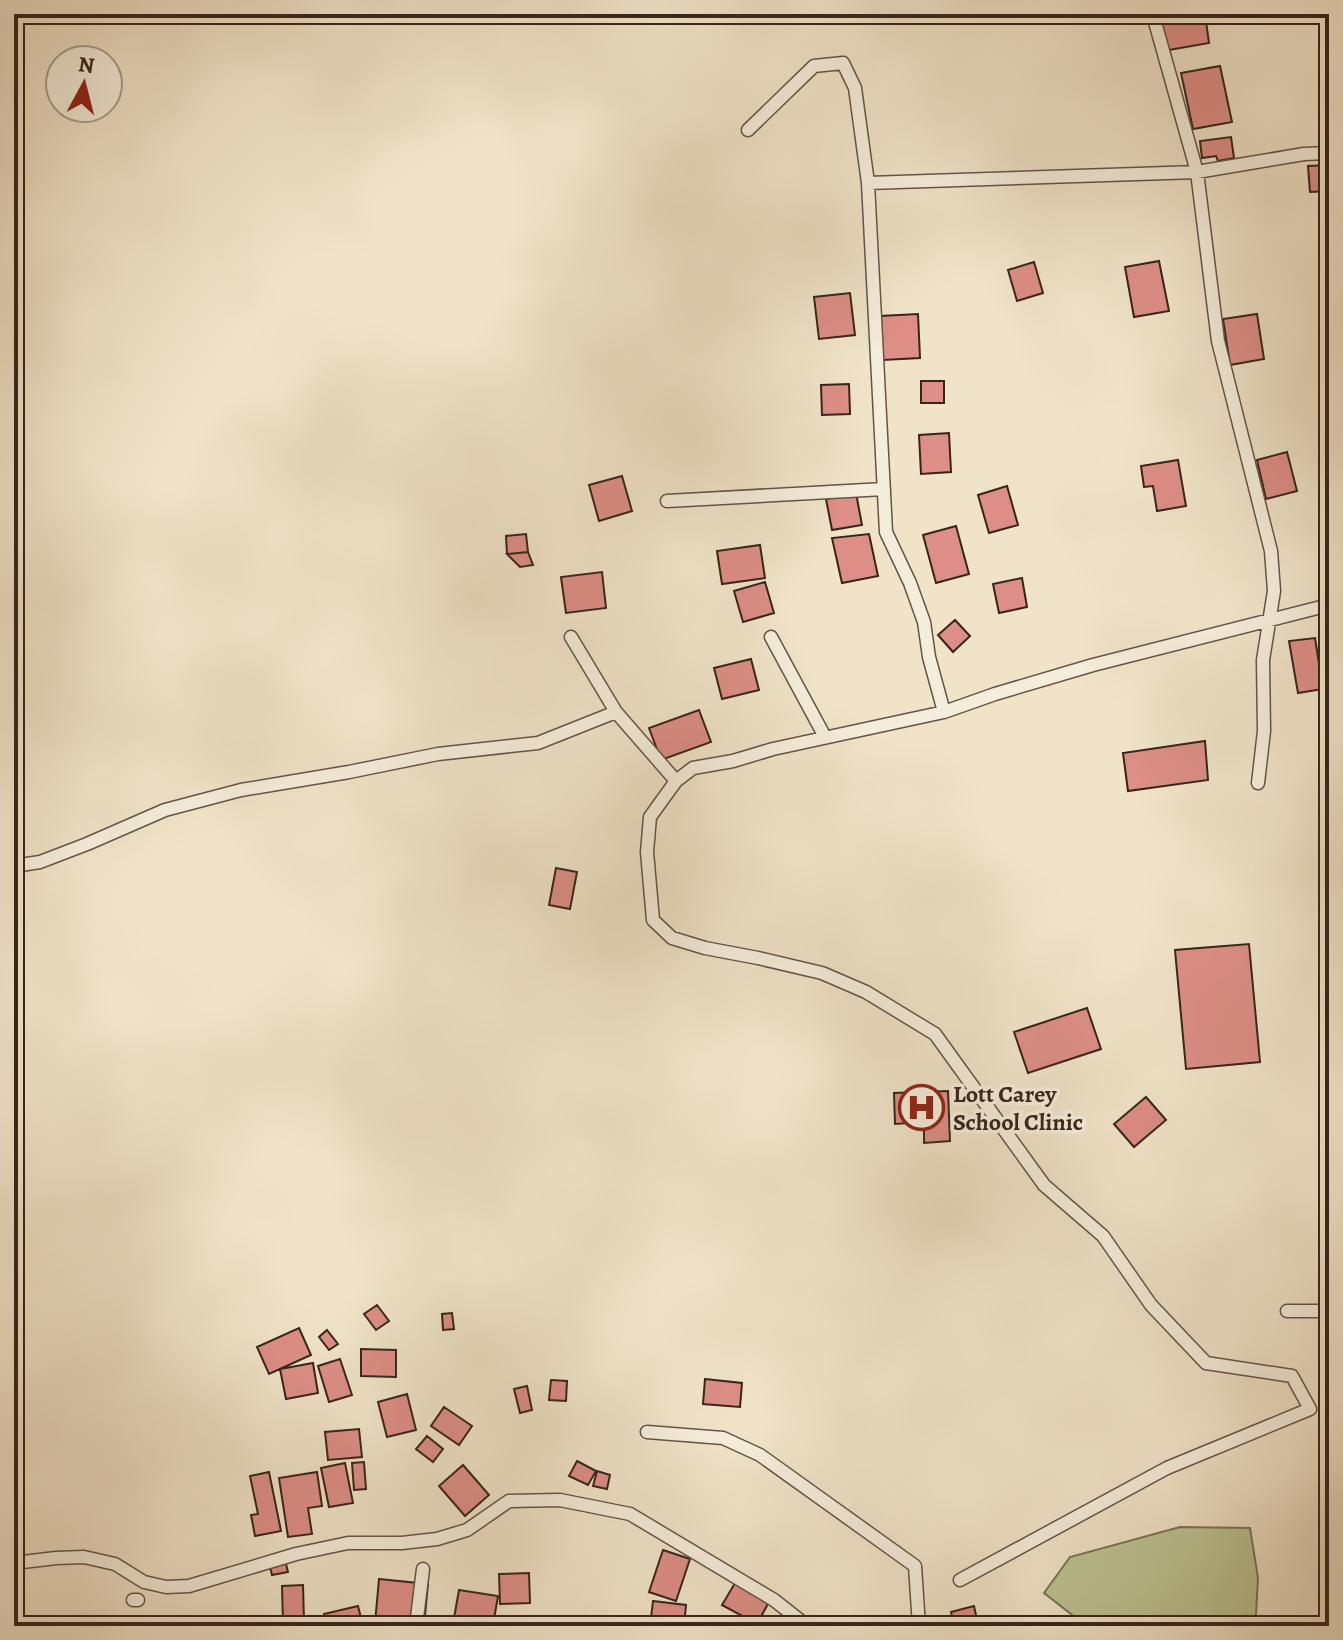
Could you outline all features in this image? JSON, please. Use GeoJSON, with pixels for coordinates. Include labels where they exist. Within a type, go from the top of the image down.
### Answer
{"type":"FeatureCollection","features":[{"type":"Feature","properties":{"kind":"street"},"geometry":{"type":"LineString","coordinates":[[1113,14],[1153,15],[1197,172],[1218,341],[1271,551],[1274,591],[1263,660],[1264,731],[1258,783]]}},
{"type":"Feature","properties":{"kind":"street"},"geometry":{"type":"LineString","coordinates":[[748,130],[814,66],[843,63],[855,88],[868,183],[886,532],[924,622],[929,657],[944,712]]}},
{"type":"Feature","properties":{"kind":"street"},"geometry":{"type":"LineString","coordinates":[[868,183],[1197,172],[1304,154],[1329,153]]}},
{"type":"Feature","properties":{"kind":"street"},"geometry":{"type":"LineString","coordinates":[[667,501],[884,489]]}},
{"type":"Feature","properties":{"kind":"street"},"geometry":{"type":"LineString","coordinates":[[960,1580],[1167,1468],[1310,1409],[1292,1376],[1206,1363],[1151,1305],[1103,1236],[1044,1185],[935,1034],[866,992],[822,973],[672,938],[653,920],[647,852],[650,817],[676,781],[693,768],[944,712],[1093,665],[1329,605]]}},
{"type":"Feature","properties":{"kind":"street"},"geometry":{"type":"LineString","coordinates":[[571,637],[616,712],[676,781]]}},
{"type":"Feature","properties":{"kind":"street"},"geometry":{"type":"LineString","coordinates":[[771,637],[825,737]]}},
{"type":"Feature","properties":{"kind":"street"},"geometry":{"type":"LineString","coordinates":[[14,866],[40,862],[165,810],[241,790],[438,754],[538,743],[616,712]]}},
{"type":"Feature","properties":{"kind":"street"},"geometry":{"type":"LineString","coordinates":[[1287,1311],[1329,1311]]}},
{"type":"Feature","properties":{"kind":"street"},"geometry":{"type":"LineString","coordinates":[[647,1432],[723,1438],[773,1464],[915,1566],[919,1626]]}},
{"type":"Feature","properties":{"kind":"street"},"geometry":{"type":"LineString","coordinates":[[14,1563],[84,1557],[115,1564],[144,1582],[166,1587],[189,1586],[296,1554],[348,1543],[402,1543],[437,1539],[467,1530],[509,1501],[560,1500],[630,1514],[774,1600],[807,1626]]}},
{"type":"Feature","properties":{"kind":"street"},"geometry":{"type":"LineString","coordinates":[[416,1626],[423,1569]]}},
{"type":"Feature","properties":{"kind":"green space"},"geometry":{"type":"Polygon","coordinates":[[[1180,1527],[1250,1528],[1258,1578],[1256,1615],[1231,1626],[1113,1626],[1080,1621],[1044,1593],[1070,1557],[1180,1527]]]}},
{"type":"Feature","properties":{"kind":"building"},"geometry":{"type":"Polygon","coordinates":[[[1205,14],[1209,43],[1163,51],[1158,16],[1205,14]]]}},
{"type":"Feature","properties":{"kind":"building"},"geometry":{"type":"Polygon","coordinates":[[[1220,66],[1232,122],[1193,129],[1181,73],[1220,66]]]}},
{"type":"Feature","properties":{"kind":"building"},"geometry":{"type":"Polygon","coordinates":[[[1231,137],[1234,158],[1218,161],[1216,156],[1202,158],[1200,141],[1231,137]]]}},
{"type":"Feature","properties":{"kind":"building"},"geometry":{"type":"Polygon","coordinates":[[[1329,165],[1329,191],[1310,192],[1308,166],[1329,165]]]}},
{"type":"Feature","properties":{"kind":"building"},"geometry":{"type":"Polygon","coordinates":[[[1159,261],[1169,311],[1134,317],[1125,267],[1159,261]]]}},
{"type":"Feature","properties":{"kind":"building"},"geometry":{"type":"Polygon","coordinates":[[[1034,262],[1043,293],[1017,301],[1008,270],[1034,262]]]}},
{"type":"Feature","properties":{"kind":"building"},"geometry":{"type":"Polygon","coordinates":[[[850,293],[855,335],[819,339],[814,297],[850,293]]]}},
{"type":"Feature","properties":{"kind":"building"},"geometry":{"type":"Polygon","coordinates":[[[918,314],[920,358],[883,360],[880,316],[918,314]]]}},
{"type":"Feature","properties":{"kind":"building"},"geometry":{"type":"Polygon","coordinates":[[[1257,314],[1264,359],[1230,365],[1223,319],[1257,314]]]}},
{"type":"Feature","properties":{"kind":"building"},"geometry":{"type":"Polygon","coordinates":[[[921,381],[944,381],[944,403],[921,403],[921,381]]]}},
{"type":"Feature","properties":{"kind":"building"},"geometry":{"type":"Polygon","coordinates":[[[849,384],[850,414],[822,415],[821,385],[849,384]]]}},
{"type":"Feature","properties":{"kind":"building"},"geometry":{"type":"Polygon","coordinates":[[[949,433],[951,472],[921,474],[919,435],[949,433]]]}},
{"type":"Feature","properties":{"kind":"building"},"geometry":{"type":"Polygon","coordinates":[[[1287,452],[1297,491],[1266,499],[1257,460],[1287,452]]]}},
{"type":"Feature","properties":{"kind":"building"},"geometry":{"type":"Polygon","coordinates":[[[1178,460],[1186,506],[1157,511],[1153,486],[1144,487],[1141,466],[1178,460]]]}},
{"type":"Feature","properties":{"kind":"building"},"geometry":{"type":"Polygon","coordinates":[[[622,476],[632,511],[599,521],[589,485],[622,476]]]}},
{"type":"Feature","properties":{"kind":"building"},"geometry":{"type":"Polygon","coordinates":[[[1007,486],[1018,525],[989,533],[978,495],[1007,486]]]}},
{"type":"Feature","properties":{"kind":"building"},"geometry":{"type":"Polygon","coordinates":[[[856,493],[862,525],[832,530],[826,499],[856,493]]]}},
{"type":"Feature","properties":{"kind":"building"},"geometry":{"type":"Polygon","coordinates":[[[956,526],[969,574],[936,583],[923,535],[956,526]]]}},
{"type":"Feature","properties":{"kind":"building"},"geometry":{"type":"Polygon","coordinates":[[[526,534],[528,552],[507,554],[506,536],[526,534]]]}},
{"type":"Feature","properties":{"kind":"building"},"geometry":{"type":"Polygon","coordinates":[[[869,534],[878,576],[842,583],[832,538],[869,534]]]}},
{"type":"Feature","properties":{"kind":"building"},"geometry":{"type":"Polygon","coordinates":[[[760,545],[765,578],[722,584],[717,551],[760,545]]]}},
{"type":"Feature","properties":{"kind":"building"},"geometry":{"type":"Polygon","coordinates":[[[528,552],[533,565],[520,567],[507,554],[528,552]]]}},
{"type":"Feature","properties":{"kind":"building"},"geometry":{"type":"Polygon","coordinates":[[[602,572],[606,608],[566,613],[561,577],[602,572]]]}},
{"type":"Feature","properties":{"kind":"building"},"geometry":{"type":"Polygon","coordinates":[[[1022,578],[1027,607],[999,613],[993,584],[1022,578]]]}},
{"type":"Feature","properties":{"kind":"building"},"geometry":{"type":"Polygon","coordinates":[[[765,582],[774,613],[743,622],[734,591],[765,582]]]}},
{"type":"Feature","properties":{"kind":"building"},"geometry":{"type":"Polygon","coordinates":[[[955,620],[970,636],[953,652],[938,635],[955,620]]]}},
{"type":"Feature","properties":{"kind":"building"},"geometry":{"type":"Polygon","coordinates":[[[1315,638],[1323,689],[1298,693],[1289,641],[1315,638]]]}},
{"type":"Feature","properties":{"kind":"building"},"geometry":{"type":"Polygon","coordinates":[[[751,659],[759,690],[722,699],[714,668],[751,659]]]}},
{"type":"Feature","properties":{"kind":"building"},"geometry":{"type":"Polygon","coordinates":[[[699,710],[711,742],[661,760],[649,728],[699,710]]]}},
{"type":"Feature","properties":{"kind":"building"},"geometry":{"type":"Polygon","coordinates":[[[1205,741],[1208,780],[1128,791],[1123,753],[1205,741]]]}},
{"type":"Feature","properties":{"kind":"building"},"geometry":{"type":"Polygon","coordinates":[[[556,868],[577,872],[570,909],[549,905],[556,868]]]}},
{"type":"Feature","properties":{"kind":"building"},"geometry":{"type":"Polygon","coordinates":[[[1249,944],[1260,1062],[1186,1069],[1175,950],[1249,944]]]}},
{"type":"Feature","properties":{"kind":"building"},"geometry":{"type":"Polygon","coordinates":[[[1087,1008],[1101,1049],[1028,1073],[1014,1032],[1087,1008]]]}},
{"type":"Feature","properties":{"kind":"building","name":"Lott Carey School Clinic"},"geometry":{"type":"Polygon","coordinates":[[[948,1091],[950,1141],[924,1143],[924,1122],[895,1124],[894,1093],[948,1091]]]}},
{"type":"Feature","properties":{"kind":"building"},"geometry":{"type":"Polygon","coordinates":[[[1146,1097],[1166,1120],[1134,1147],[1114,1124],[1146,1097]]]}},
{"type":"Feature","properties":{"kind":"building"},"geometry":{"type":"Polygon","coordinates":[[[377,1305],[389,1321],[376,1330],[364,1314],[377,1305]]]}},
{"type":"Feature","properties":{"kind":"building"},"geometry":{"type":"Polygon","coordinates":[[[452,1313],[454,1329],[443,1330],[442,1314],[452,1313]]]}},
{"type":"Feature","properties":{"kind":"building"},"geometry":{"type":"Polygon","coordinates":[[[299,1328],[311,1355],[269,1374],[257,1347],[299,1328]]]}},
{"type":"Feature","properties":{"kind":"building"},"geometry":{"type":"Polygon","coordinates":[[[327,1330],[338,1344],[329,1350],[319,1337],[327,1330]]]}},
{"type":"Feature","properties":{"kind":"building"},"geometry":{"type":"Polygon","coordinates":[[[361,1349],[396,1350],[396,1377],[361,1376],[361,1349]]]}},
{"type":"Feature","properties":{"kind":"building"},"geometry":{"type":"Polygon","coordinates":[[[340,1359],[352,1395],[329,1402],[318,1366],[340,1359]]]}},
{"type":"Feature","properties":{"kind":"building"},"geometry":{"type":"Polygon","coordinates":[[[313,1363],[318,1393],[286,1399],[280,1369],[313,1363]]]}},
{"type":"Feature","properties":{"kind":"building"},"geometry":{"type":"Polygon","coordinates":[[[705,1379],[742,1383],[740,1407],[703,1404],[705,1379]]]}},
{"type":"Feature","properties":{"kind":"building"},"geometry":{"type":"Polygon","coordinates":[[[551,1380],[567,1381],[566,1401],[549,1400],[551,1380]]]}},
{"type":"Feature","properties":{"kind":"building"},"geometry":{"type":"Polygon","coordinates":[[[527,1386],[532,1410],[520,1413],[514,1389],[527,1386]]]}},
{"type":"Feature","properties":{"kind":"building"},"geometry":{"type":"Polygon","coordinates":[[[407,1394],[416,1430],[387,1437],[378,1402],[407,1394]]]}},
{"type":"Feature","properties":{"kind":"building"},"geometry":{"type":"Polygon","coordinates":[[[444,1407],[472,1426],[459,1445],[431,1426],[444,1407]]]}},
{"type":"Feature","properties":{"kind":"building"},"geometry":{"type":"Polygon","coordinates":[[[359,1429],[362,1457],[328,1460],[325,1432],[359,1429]]]}},
{"type":"Feature","properties":{"kind":"building"},"geometry":{"type":"Polygon","coordinates":[[[427,1436],[443,1449],[433,1462],[416,1449],[427,1436]]]}},
{"type":"Feature","properties":{"kind":"building"},"geometry":{"type":"Polygon","coordinates":[[[577,1461],[596,1471],[588,1485],[569,1476],[577,1461]]]}},
{"type":"Feature","properties":{"kind":"building"},"geometry":{"type":"Polygon","coordinates":[[[364,1462],[366,1489],[354,1490],[352,1463],[364,1462]]]}},
{"type":"Feature","properties":{"kind":"building"},"geometry":{"type":"Polygon","coordinates":[[[345,1463],[353,1503],[329,1507],[321,1468],[345,1463]]]}},
{"type":"Feature","properties":{"kind":"building"},"geometry":{"type":"Polygon","coordinates":[[[463,1465],[489,1495],[465,1516],[439,1486],[463,1465]]]}},
{"type":"Feature","properties":{"kind":"building"},"geometry":{"type":"Polygon","coordinates":[[[597,1471],[610,1475],[607,1489],[593,1486],[597,1471]]]}},
{"type":"Feature","properties":{"kind":"building"},"geometry":{"type":"Polygon","coordinates":[[[269,1472],[281,1531],[255,1536],[251,1515],[258,1514],[250,1476],[269,1472]]]}},
{"type":"Feature","properties":{"kind":"building"},"geometry":{"type":"Polygon","coordinates":[[[317,1472],[322,1506],[308,1508],[312,1534],[288,1537],[279,1478],[317,1472]]]}},
{"type":"Feature","properties":{"kind":"building"},"geometry":{"type":"Polygon","coordinates":[[[663,1550],[690,1559],[676,1601],[649,1592],[663,1550]]]}},
{"type":"Feature","properties":{"kind":"building"},"geometry":{"type":"Polygon","coordinates":[[[285,1560],[288,1572],[272,1575],[269,1563],[285,1560]]]}},
{"type":"Feature","properties":{"kind":"building"},"geometry":{"type":"Polygon","coordinates":[[[529,1573],[530,1603],[500,1604],[499,1574],[529,1573]]]}},
{"type":"Feature","properties":{"kind":"building"},"geometry":{"type":"Polygon","coordinates":[[[379,1579],[428,1584],[424,1626],[375,1623],[379,1579]]]}},
{"type":"Feature","properties":{"kind":"building"},"geometry":{"type":"Polygon","coordinates":[[[735,1583],[769,1602],[757,1624],[722,1605],[735,1583]]]}},
{"type":"Feature","properties":{"kind":"building"},"geometry":{"type":"Polygon","coordinates":[[[303,1585],[304,1622],[283,1623],[282,1586],[303,1585]]]}},
{"type":"Feature","properties":{"kind":"building"},"geometry":{"type":"Polygon","coordinates":[[[459,1590],[498,1596],[493,1625],[454,1618],[459,1590]]]}},
{"type":"Feature","properties":{"kind":"building"},"geometry":{"type":"Polygon","coordinates":[[[653,1601],[686,1605],[684,1626],[650,1626],[653,1601]]]}},
{"type":"Feature","properties":{"kind":"building"},"geometry":{"type":"Polygon","coordinates":[[[358,1606],[363,1626],[327,1626],[324,1614],[358,1606]]]}},
{"type":"Feature","properties":{"kind":"building"},"geometry":{"type":"Polygon","coordinates":[[[974,1606],[977,1620],[954,1625],[951,1612],[974,1606]]]}},
{"type":"Feature","properties":{"kind":"building"},"geometry":{"type":"Polygon","coordinates":[[[512,1617],[553,1622],[552,1626],[511,1626],[512,1617]]]}},
{"type":"Feature","properties":{"kind":"place","name":"Lott Carey School Clinic"},"geometry":{"type":"Point","coordinates":[922,1108]}}]}
